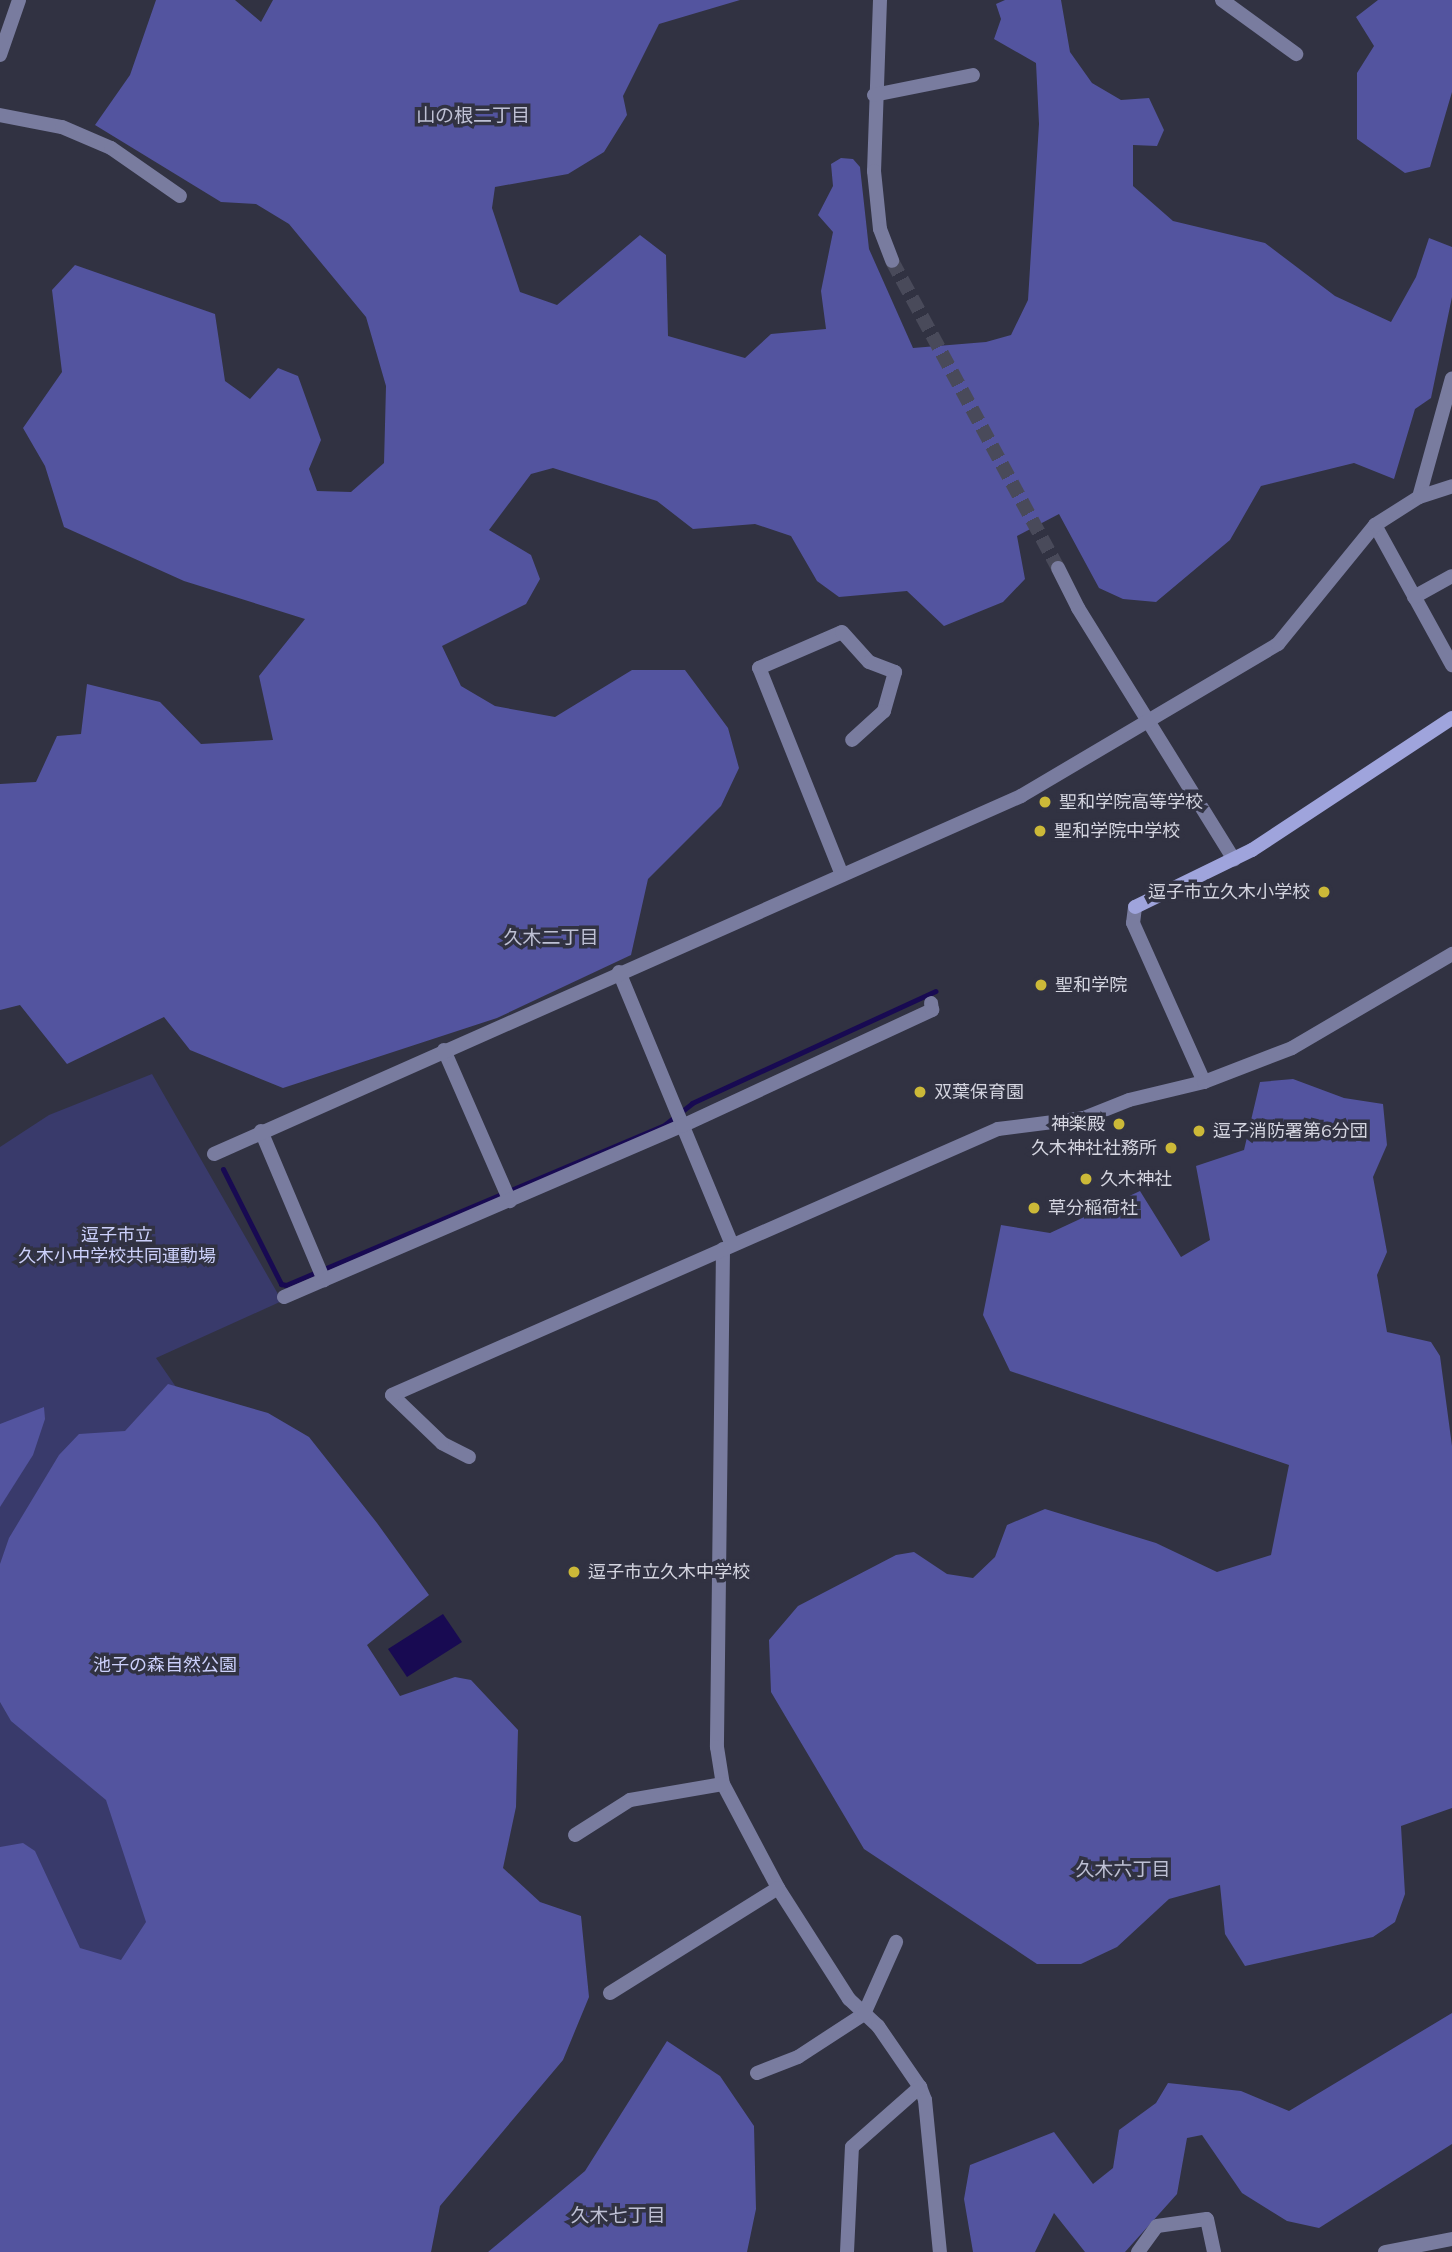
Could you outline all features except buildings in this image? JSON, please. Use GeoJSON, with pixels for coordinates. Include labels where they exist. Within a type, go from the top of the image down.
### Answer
{"type":"FeatureCollection","features":[{"type":"Feature","properties":{"kind":"street"},"geometry":{"type":"LineString","coordinates":[[0,55],[19,0]]}},
{"type":"Feature","properties":{"kind":"street"},"geometry":{"type":"LineString","coordinates":[[880,0],[874,95],[874,171],[880,229],[892,261]]}},
{"type":"Feature","properties":{"kind":"street"},"geometry":{"type":"LineString","coordinates":[[1222,0],[1296,54]]}},
{"type":"Feature","properties":{"kind":"street"},"geometry":{"type":"LineString","coordinates":[[874,95],[973,75]]}},
{"type":"Feature","properties":{"kind":"street"},"geometry":{"type":"LineString","coordinates":[[0,115],[62,127],[111,148],[180,196]]}},
{"type":"Feature","properties":{"kind":"street"},"geometry":{"type":"LineString","coordinates":[[1419,497],[1452,378]]}},
{"type":"Feature","properties":{"kind":"street"},"geometry":{"type":"LineString","coordinates":[[214,1154],[619,972],[1021,796],[1278,645],[1375,525],[1419,497],[1452,486]]}},
{"type":"Feature","properties":{"kind":"street"},"geometry":{"type":"LineString","coordinates":[[1375,525],[1452,665]]}},
{"type":"Feature","properties":{"kind":"street"},"geometry":{"type":"LineString","coordinates":[[1058,568],[1146,721],[1234,860]]}},
{"type":"Feature","properties":{"kind":"street"},"geometry":{"type":"LineString","coordinates":[[1415,597],[1452,576]]}},
{"type":"Feature","properties":{"kind":"street"},"geometry":{"type":"LineString","coordinates":[[842,875],[759,668],[842,632],[869,662],[895,672],[884,710],[852,740]]}},
{"type":"Feature","properties":{"kind":"street"},"geometry":{"type":"LineString","coordinates":[[1204,1082],[1133,923],[1135,907],[1234,860],[1452,718]]}},
{"type":"Feature","properties":{"kind":"street"},"geometry":{"type":"LineString","coordinates":[[469,1457],[442,1443],[392,1395],[998,1129],[1084,1118],[1129,1100],[1204,1082],[1292,1048],[1452,954]]}},
{"type":"Feature","properties":{"kind":"street"},"geometry":{"type":"LineString","coordinates":[[619,972],[679,1118],[727,1247],[717,1747],[723,1784],[778,1888],[849,1999],[878,2026],[920,2087],[925,2099],[940,2252]]}},
{"type":"Feature","properties":{"kind":"street"},"geometry":{"type":"LineString","coordinates":[[284,1297],[322,1275],[932,1010],[931,1003]]}},
{"type":"Feature","properties":{"kind":"street"},"geometry":{"type":"LineString","coordinates":[[444,1050],[508,1195]]}},
{"type":"Feature","properties":{"kind":"street"},"geometry":{"type":"LineString","coordinates":[[261,1131],[322,1275]]}},
{"type":"Feature","properties":{"kind":"street"},"geometry":{"type":"LineString","coordinates":[[575,1835],[630,1800],[723,1784]]}},
{"type":"Feature","properties":{"kind":"street"},"geometry":{"type":"LineString","coordinates":[[610,1993],[778,1888]]}},
{"type":"Feature","properties":{"kind":"street"},"geometry":{"type":"LineString","coordinates":[[757,2073],[798,2057],[864,2014],[896,1942]]}},
{"type":"Feature","properties":{"kind":"street"},"geometry":{"type":"LineString","coordinates":[[847,2252],[852,2147],[920,2087]]}},
{"type":"Feature","properties":{"kind":"street"},"geometry":{"type":"LineString","coordinates":[[1138,2252],[1157,2226],[1207,2219],[1214,2252]]}},
{"type":"Feature","properties":{"kind":"street"},"geometry":{"type":"LineString","coordinates":[[1385,2252],[1418,2249],[1452,2239]]}},
{"type":"Feature","properties":{"kind":"green space"},"geometry":{"type":"Polygon","coordinates":[[[156,0],[235,0],[261,22],[273,0],[740,0],[659,24],[623,96],[627,115],[604,152],[568,174],[495,187],[492,208],[520,292],[557,305],[640,235],[666,255],[668,336],[745,358],[771,334],[826,329],[821,291],[833,232],[818,215],[833,186],[831,164],[841,158],[853,159],[860,167],[869,249],[913,348],[986,342],[1011,335],[1028,300],[1039,124],[1036,63],[994,39],[1001,19],[996,4],[1005,0],[1061,0],[1070,52],[1092,83],[1121,100],[1149,98],[1164,130],[1157,146],[1133,145],[1133,186],[1173,221],[1265,243],[1335,296],[1391,322],[1416,277],[1429,238],[1452,247],[1452,297],[1431,398],[1415,409],[1394,479],[1354,463],[1261,486],[1230,540],[1156,602],[1123,599],[1099,588],[1059,514],[1017,536],[1025,579],[1003,602],[944,626],[907,591],[839,597],[817,581],[791,536],[755,524],[693,529],[657,501],[553,468],[531,474],[489,530],[531,555],[540,579],[526,604],[442,646],[461,686],[495,706],[555,717],[632,670],[685,670],[728,728],[739,768],[721,806],[648,879],[631,955],[497,1018],[283,1088],[190,1050],[164,1017],[67,1064],[20,1005],[0,1010],[0,784],[36,782],[57,736],[81,734],[87,684],[160,702],[201,744],[273,740],[259,676],[305,619],[184,581],[64,527],[45,466],[23,428],[62,372],[52,290],[75,265],[215,314],[225,381],[250,399],[278,368],[298,376],[321,440],[309,469],[317,491],[351,492],[384,463],[386,386],[366,317],[289,224],[256,204],[221,202],[95,125],[130,75],[156,0]]]}},
{"type":"Feature","properties":{"kind":"green space"},"geometry":{"type":"Polygon","coordinates":[[[1378,0],[1452,0],[1452,92],[1430,167],[1405,173],[1357,139],[1357,73],[1374,46],[1356,17],[1378,0]]]}},
{"type":"Feature","properties":{"kind":"green space","name":"池子の森自然公園"},"geometry":{"type":"Polygon","coordinates":[[[152,1074],[282,1301],[156,1358],[350,1639],[0,2252],[0,1147],[49,1115],[152,1074]]]}},
{"type":"Feature","properties":{"kind":"green space"},"geometry":{"type":"Polygon","coordinates":[[[1293,1079],[1344,1098],[1383,1104],[1387,1145],[1373,1177],[1387,1252],[1377,1275],[1387,1332],[1431,1342],[1440,1356],[1452,1446],[1452,1808],[1401,1826],[1405,1894],[1395,1922],[1373,1937],[1245,1966],[1225,1934],[1220,1885],[1169,1899],[1117,1947],[1081,1964],[1037,1964],[864,1849],[771,1692],[769,1640],[798,1606],[896,1555],[914,1552],[947,1574],[973,1578],[995,1557],[1007,1525],[1045,1509],[1156,1543],[1217,1572],[1271,1555],[1289,1465],[1010,1371],[983,1315],[1001,1225],[1050,1233],[1140,1191],[1181,1257],[1210,1240],[1196,1166],[1244,1150],[1260,1082],[1293,1079]]]}},
{"type":"Feature","properties":{"kind":"green space"},"geometry":{"type":"Polygon","coordinates":[[[168,1384],[268,1413],[309,1437],[377,1523],[429,1595],[367,1645],[400,1696],[455,1677],[471,1680],[518,1730],[516,1807],[503,1868],[540,1902],[581,1916],[589,1997],[563,2060],[440,2206],[431,2252],[0,2252],[0,1847],[23,1843],[35,1851],[80,1948],[121,1960],[146,1922],[106,1800],[11,1721],[0,1702],[0,1564],[9,1538],[59,1455],[79,1434],[125,1431],[168,1384]]]}},
{"type":"Feature","properties":{"kind":"green space"},"geometry":{"type":"Polygon","coordinates":[[[44,1407],[45,1419],[33,1455],[0,1507],[0,1424],[44,1407]]]}},
{"type":"Feature","properties":{"kind":"green space"},"geometry":{"type":"Polygon","coordinates":[[[1452,2013],[1452,2144],[1319,2228],[1287,2221],[1242,2193],[1202,2135],[1187,2138],[1177,2194],[1125,2252],[1085,2252],[1054,2213],[1035,2252],[973,2252],[964,2199],[970,2165],[1054,2132],[1093,2184],[1113,2168],[1119,2130],[1156,2103],[1168,2083],[1241,2091],[1289,2111],[1452,2013]]]}},
{"type":"Feature","properties":{"kind":"green space"},"geometry":{"type":"Polygon","coordinates":[[[667,2041],[720,2076],[754,2126],[756,2209],[747,2252],[488,2252],[585,2171],[667,2041]]]}},
{"type":"Feature","properties":{"kind":"shaded area"},"geometry":{"type":"Polygon","coordinates":[[[443,1614],[462,1642],[407,1677],[388,1649],[443,1614]]]}},
{"type":"Feature","properties":{"kind":"waterway"},"geometry":{"type":"LineString","coordinates":[[223,1169],[281,1284],[286,1285],[663,1126],[692,1103],[936,991]]}},
{"type":"Feature","properties":{"kind":"tunnel"},"geometry":{"type":"LineString","coordinates":[[892,261],[1058,568]]}},
{"type":"Feature","properties":{"kind":"place","name":"聖和学院高等学校"},"geometry":{"type":"Point","coordinates":[1045,802]}},
{"type":"Feature","properties":{"kind":"place","name":"聖和学院中学校"},"geometry":{"type":"Point","coordinates":[1040,831]}},
{"type":"Feature","properties":{"kind":"place","name":"逗子市立久木小学校"},"geometry":{"type":"Point","coordinates":[1324,892]}},
{"type":"Feature","properties":{"kind":"place","name":"聖和学院"},"geometry":{"type":"Point","coordinates":[1041,985]}},
{"type":"Feature","properties":{"kind":"place","name":"双葉保育園"},"geometry":{"type":"Point","coordinates":[920,1092]}},
{"type":"Feature","properties":{"kind":"place","name":"神楽殿"},"geometry":{"type":"Point","coordinates":[1119,1124]}},
{"type":"Feature","properties":{"kind":"place","name":"逗子消防署第6分団"},"geometry":{"type":"Point","coordinates":[1199,1131]}},
{"type":"Feature","properties":{"kind":"place","name":"久木神社社務所"},"geometry":{"type":"Point","coordinates":[1171,1148]}},
{"type":"Feature","properties":{"kind":"place","name":"久木神社"},"geometry":{"type":"Point","coordinates":[1086,1179]}},
{"type":"Feature","properties":{"kind":"place","name":"草分稲荷社"},"geometry":{"type":"Point","coordinates":[1034,1208]}},
{"type":"Feature","properties":{"kind":"place","name":"逗子市立久木中学校"},"geometry":{"type":"Point","coordinates":[574,1572]}},
{"type":"Feature","properties":{"kind":"district","name":"山の根二丁目"},"geometry":{"type":"Point","coordinates":[473,116]}},
{"type":"Feature","properties":{"kind":"district","name":"久木二丁目"},"geometry":{"type":"Point","coordinates":[551,938]}},
{"type":"Feature","properties":{"kind":"district","name":"久木六丁目"},"geometry":{"type":"Point","coordinates":[1123,1870]}},
{"type":"Feature","properties":{"kind":"district","name":"久木七丁目"},"geometry":{"type":"Point","coordinates":[618,2216]}},
{"type":"Feature","properties":{"kind":"park label","name":"逗子市立 久木小中学校共同運動場"},"geometry":{"type":"Point","coordinates":[117,1246]}}]}
